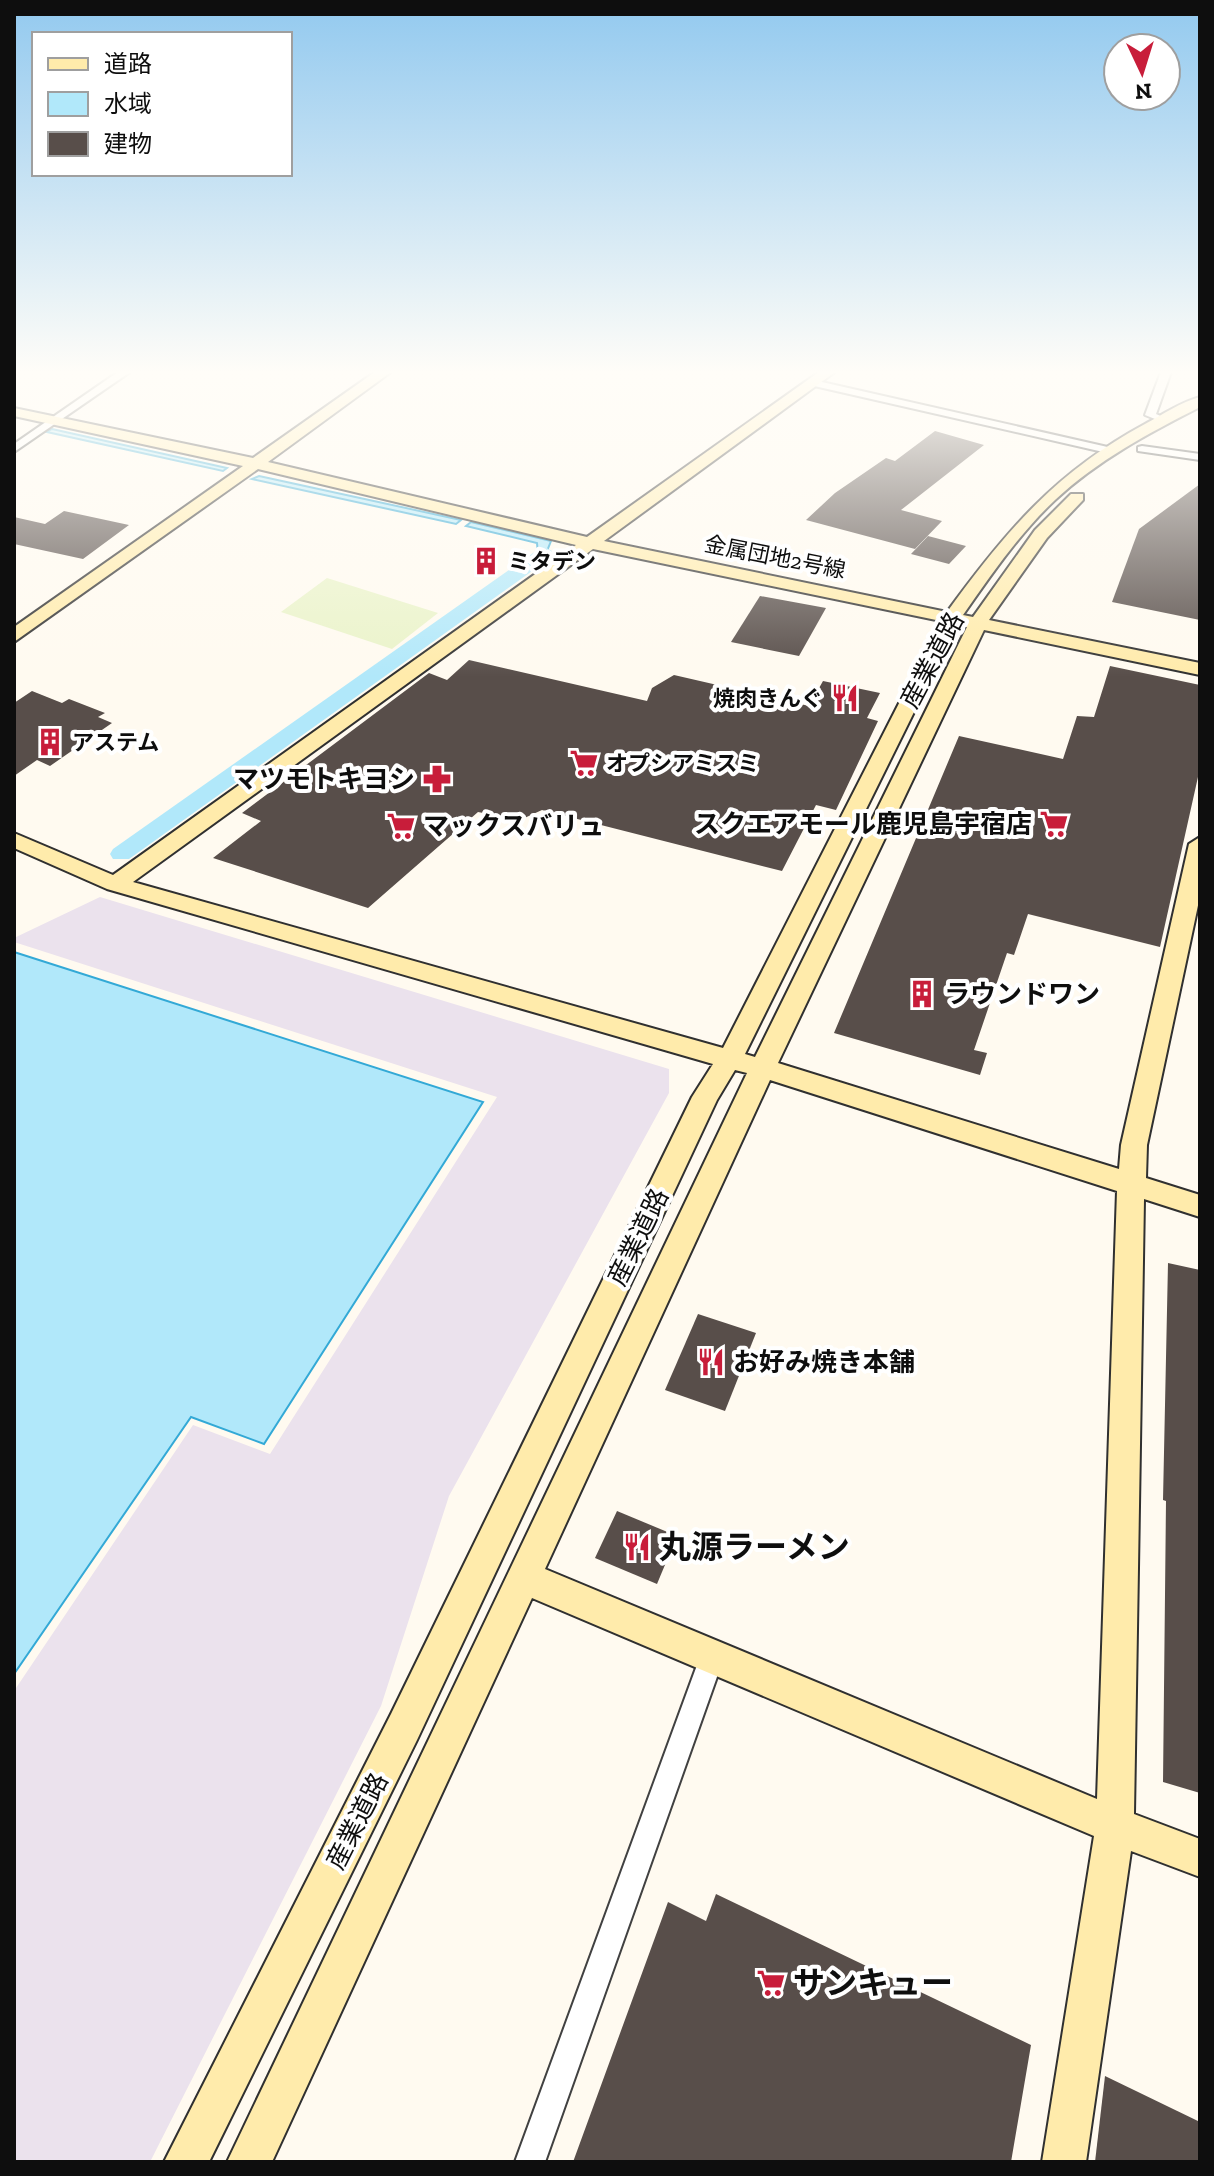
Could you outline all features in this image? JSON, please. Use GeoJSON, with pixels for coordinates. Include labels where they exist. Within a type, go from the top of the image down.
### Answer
{"type":"FeatureCollection","features":[{"type":"Feature","properties":{"kind":"street"},"geometry":{"type":"LineString","coordinates":[[14,636],[244,474]]}},
{"type":"Feature","properties":{"kind":"street","name":"金属団地2号線"},"geometry":{"type":"LineString","coordinates":[[298,474],[592,542],[1200,669]]}},
{"type":"Feature","properties":{"kind":"street"},"geometry":{"type":"LineString","coordinates":[[115,884],[687,474]]}},
{"type":"Feature","properties":{"kind":"street","name":"産業道路"},"geometry":{"type":"LineString","coordinates":[[186,2162],[404,1727],[705,1097],[729,1060],[952,617],[990,564],[1049,498],[1082,474]]}},
{"type":"Feature","properties":{"kind":"street","name":"産業道路"},"geometry":{"type":"LineString","coordinates":[[249,2162],[762,1069],[978,623],[1041,534],[1064,508],[1107,474]]}},
{"type":"Feature","properties":{"kind":"street"},"geometry":{"type":"LineString","coordinates":[[14,840],[115,884],[762,1069],[1200,1206]]}},
{"type":"Feature","properties":{"kind":"street"},"geometry":{"type":"LineString","coordinates":[[1064,2162],[1115,1826],[1134,1145],[1200,844]]}},
{"type":"Feature","properties":{"kind":"street"},"geometry":{"type":"LineString","coordinates":[[523,1577],[1115,1826],[1200,1858]]}},
{"type":"Feature","properties":{"kind":"street"},"geometry":{"type":"LineString","coordinates":[[530,2162],[712,1657]]}},
{"type":"Feature","properties":{"kind":"shaded area"},"geometry":{"type":"Polygon","coordinates":[[[100,897],[669,1069],[669,1093],[449,1496],[381,1706],[150,2162],[14,2162],[14,1691],[193,1425],[270,1454],[497,1097],[14,942],[14,938],[100,897]]]}},
{"type":"Feature","properties":{"kind":"green space"},"geometry":{"type":"Polygon","coordinates":[[[327,578],[438,613],[392,649],[281,612],[327,578]]]}},
{"type":"Feature","properties":{"kind":"water"},"geometry":{"type":"Polygon","coordinates":[[[259,476],[461,520],[456,524],[252,479],[259,476]]]}},
{"type":"Feature","properties":{"kind":"water"},"geometry":{"type":"Polygon","coordinates":[[[471,522],[551,541],[545,556],[521,573],[515,571],[538,555],[537,543],[466,526],[471,522]]]}},
{"type":"Feature","properties":{"kind":"water"},"geometry":{"type":"Polygon","coordinates":[[[246,759],[254,762],[176,817],[169,813],[246,759]]]}},
{"type":"Feature","properties":{"kind":"water"},"geometry":{"type":"Polygon","coordinates":[[[14,952],[483,1102],[264,1444],[191,1417],[14,1674],[14,952]]]}},
{"type":"Feature","properties":{"kind":"building"},"geometry":{"type":"Polygon","coordinates":[[[863,474],[948,474],[901,510],[942,521],[915,549],[806,520],[835,493],[863,474]]]}},
{"type":"Feature","properties":{"kind":"building"},"geometry":{"type":"Polygon","coordinates":[[[1200,484],[1200,620],[1112,602],[1139,529],[1200,484]]]}},
{"type":"Feature","properties":{"kind":"building"},"geometry":{"type":"Polygon","coordinates":[[[64,511],[129,525],[83,559],[14,544],[14,517],[45,524],[64,511]]]}},
{"type":"Feature","properties":{"kind":"building"},"geometry":{"type":"Polygon","coordinates":[[[928,536],[966,546],[949,564],[911,554],[928,536]]]}},
{"type":"Feature","properties":{"kind":"building"},"geometry":{"type":"Polygon","coordinates":[[[760,596],[826,608],[799,656],[731,642],[760,596]]]}},
{"type":"Feature","properties":{"kind":"building","name":"オプシアミスミ"},"geometry":{"type":"Polygon","coordinates":[[[469,660],[647,701],[652,688],[674,675],[809,706],[823,681],[880,693],[867,718],[878,721],[836,810],[816,805],[782,871],[542,810],[520,820],[478,812],[368,908],[213,858],[261,821],[242,813],[429,673],[447,680],[469,660]]]}},
{"type":"Feature","properties":{"kind":"building","name":"スクエアモール鹿児島宇宿店"},"geometry":{"type":"Polygon","coordinates":[[[1110,666],[1200,685],[1200,768],[1160,947],[1028,914],[1014,955],[1007,953],[974,1050],[987,1053],[980,1075],[834,1033],[959,736],[1063,759],[1077,716],[1094,717],[1110,666]]]}},
{"type":"Feature","properties":{"kind":"building","name":"アステム"},"geometry":{"type":"Polygon","coordinates":[[[32,691],[62,703],[69,699],[105,713],[98,717],[112,723],[50,766],[37,760],[14,776],[14,703],[32,691]]]}},
{"type":"Feature","properties":{"kind":"building"},"geometry":{"type":"Polygon","coordinates":[[[1168,1263],[1200,1270],[1200,1793],[1163,1782],[1166,1501],[1163,1500],[1168,1263]]]}},
{"type":"Feature","properties":{"kind":"building","name":"お好み焼き本舗"},"geometry":{"type":"Polygon","coordinates":[[[698,1314],[756,1333],[725,1411],[665,1390],[698,1314]]]}},
{"type":"Feature","properties":{"kind":"building","name":"丸源ラーメン"},"geometry":{"type":"Polygon","coordinates":[[[617,1511],[677,1536],[657,1584],[595,1558],[617,1511]]]}},
{"type":"Feature","properties":{"kind":"building","name":"サンキュー"},"geometry":{"type":"Polygon","coordinates":[[[716,1894],[1031,2045],[1011,2162],[573,2162],[668,1902],[706,1921],[716,1894]]]}},
{"type":"Feature","properties":{"kind":"building"},"geometry":{"type":"Polygon","coordinates":[[[1105,2076],[1200,2122],[1200,2162],[1095,2162],[1105,2076]]]}},
{"type":"Feature","properties":{"kind":"waterway"},"geometry":{"type":"LineString","coordinates":[[121,854],[543,555],[543,551]]}},
{"type":"Feature","properties":{"kind":"place","name":"ミタデン"},"geometry":{"type":"Point","coordinates":[486,561]}},
{"type":"Feature","properties":{"kind":"place","name":"焼肉きんぐ"},"geometry":{"type":"Point","coordinates":[845,698]}},
{"type":"Feature","properties":{"kind":"place","name":"アステム"},"geometry":{"type":"Point","coordinates":[50,742]}},
{"type":"Feature","properties":{"kind":"place","name":"オプシアミスミ"},"geometry":{"type":"Point","coordinates":[584,763]}},
{"type":"Feature","properties":{"kind":"place","name":"マツモトキヨシ"},"geometry":{"type":"Point","coordinates":[437,779]}},
{"type":"Feature","properties":{"kind":"place","name":"スクエアモール鹿児島宇宿店"},"geometry":{"type":"Point","coordinates":[1054,824]}},
{"type":"Feature","properties":{"kind":"place","name":"マックスバリュ"},"geometry":{"type":"Point","coordinates":[401,826]}},
{"type":"Feature","properties":{"kind":"place","name":"ラウンドワン"},"geometry":{"type":"Point","coordinates":[922,994]}},
{"type":"Feature","properties":{"kind":"place","name":"お好み焼き本舗"},"geometry":{"type":"Point","coordinates":[711,1362]}},
{"type":"Feature","properties":{"kind":"place","name":"丸源ラーメン"},"geometry":{"type":"Point","coordinates":[637,1547]}},
{"type":"Feature","properties":{"kind":"place","name":"サンキュー"},"geometry":{"type":"Point","coordinates":[771,1983]}}]}
